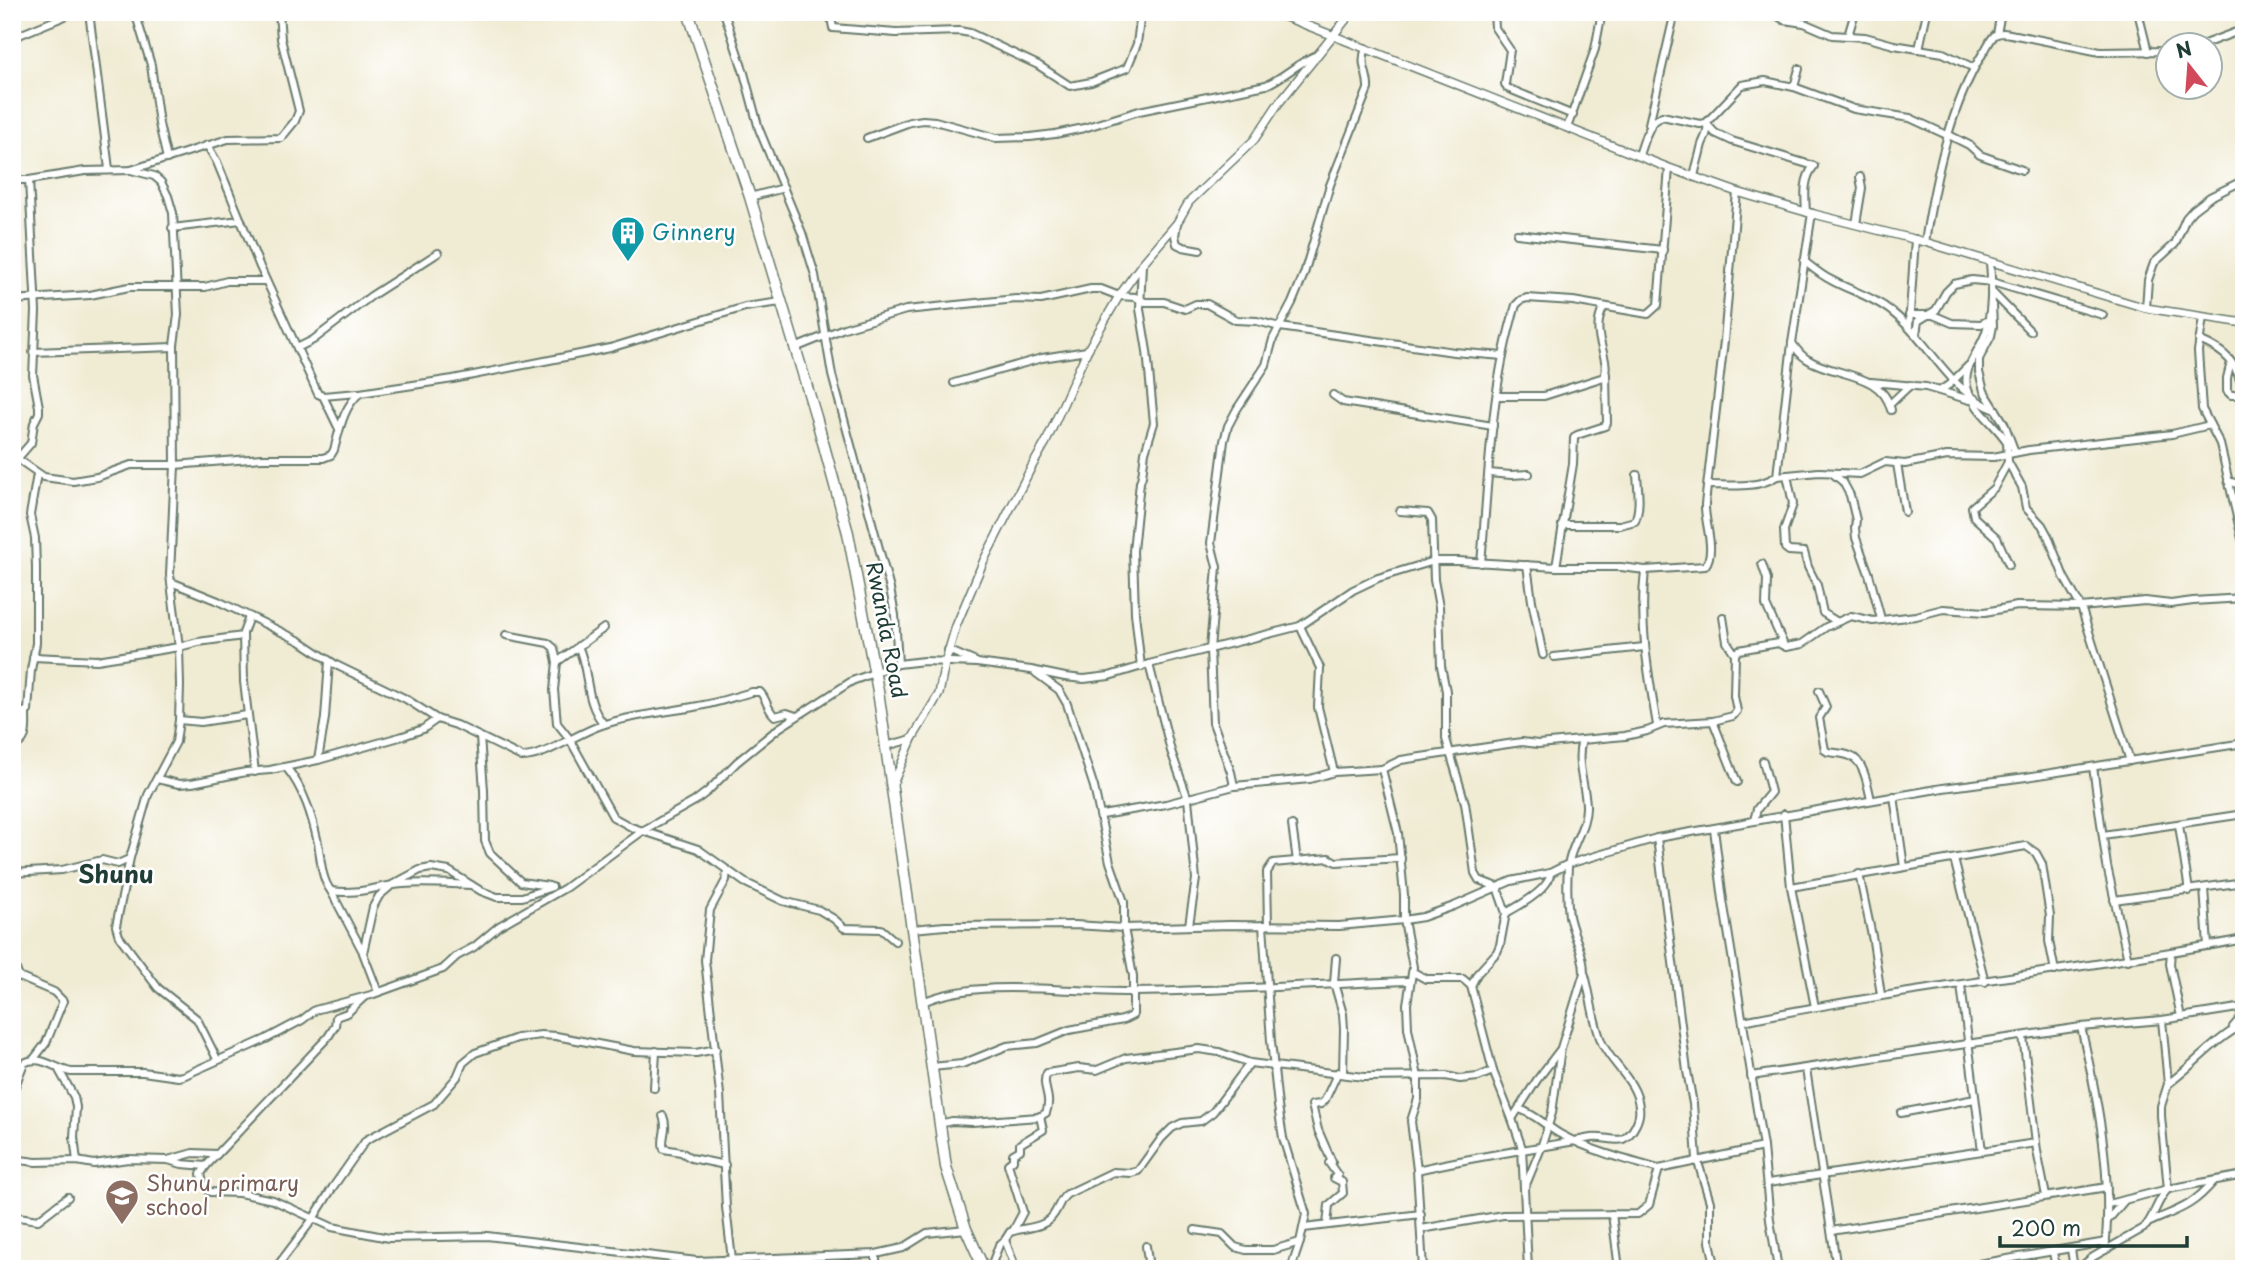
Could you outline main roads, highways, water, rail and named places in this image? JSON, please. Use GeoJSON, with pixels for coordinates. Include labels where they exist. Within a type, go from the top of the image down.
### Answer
{"type":"FeatureCollection","features":[{"type":"Feature","properties":{"kind":"highway","name":"Rwanda Road"},"geometry":{"type":"LineString","coordinates":[[688,12],[750,197],[848,533],[875,673],[946,1167],[984,1269]]}},
{"type":"Feature","properties":{"kind":"place","name":"Ginnery"},"geometry":{"type":"Point","coordinates":[628,263]}},
{"type":"Feature","properties":{"kind":"place","name":"Shunu primary school"},"geometry":{"type":"Point","coordinates":[122,1226]}},
{"type":"Feature","properties":{"kind":"district","name":"Shunu"},"geometry":{"type":"Point","coordinates":[116,875]}}]}
